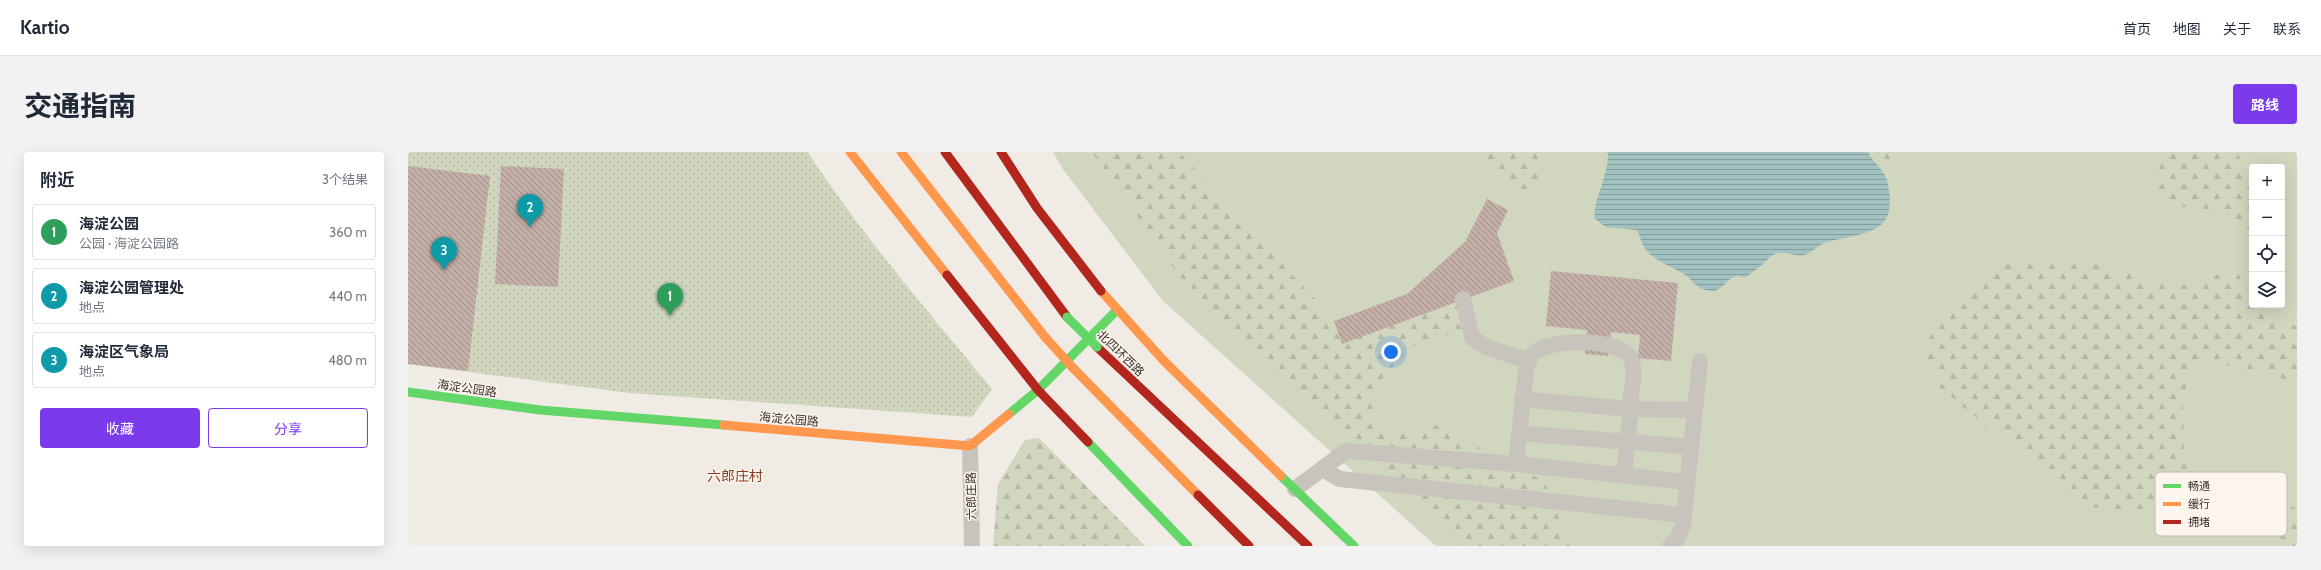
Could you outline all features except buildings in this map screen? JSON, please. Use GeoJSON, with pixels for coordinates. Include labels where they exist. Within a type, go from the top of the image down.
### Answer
{"type":"FeatureCollection","features":[{"type":"Feature","properties":{"kind":"main road"},"geometry":{"type":"LineString","coordinates":[[850,152],[1038,390],[1188,546]]}},
{"type":"Feature","properties":{"kind":"main road"},"geometry":{"type":"LineString","coordinates":[[901,152],[1045,337],[1073,368],[1249,546]]}},
{"type":"Feature","properties":{"kind":"main road","name":"北四环西路"},"geometry":{"type":"LineString","coordinates":[[945,152],[1067,316],[1098,348],[1308,546]]}},
{"type":"Feature","properties":{"kind":"main road","name":"北四环西路"},"geometry":{"type":"LineString","coordinates":[[1000,152],[1023,190],[1116,311],[1185,384],[1354,546]]}},
{"type":"Feature","properties":{"kind":"main road"},"geometry":{"type":"LineString","coordinates":[[970,446],[1038,390],[1116,311]]}},
{"type":"Feature","properties":{"kind":"main road","name":"海淀公园路"},"geometry":{"type":"LineString","coordinates":[[408,392],[540,410],[970,446]]}},
{"type":"Feature","properties":{"kind":"street"},"geometry":{"type":"LineString","coordinates":[[1463,299],[1472,338],[1486,347],[1529,361]]}},
{"type":"Feature","properties":{"kind":"street"},"geometry":{"type":"LineString","coordinates":[[1516,464],[1525,373],[1534,352],[1560,343],[1574,342],[1614,346],[1622,349],[1633,365],[1628,442],[1622,475]]}},
{"type":"Feature","properties":{"kind":"street"},"geometry":{"type":"LineString","coordinates":[[1670,546],[1677,539],[1684,515],[1700,360]]}},
{"type":"Feature","properties":{"kind":"street"},"geometry":{"type":"LineString","coordinates":[[1522,399],[1629,409],[1695,410]]}},
{"type":"Feature","properties":{"kind":"street"},"geometry":{"type":"LineString","coordinates":[[1519,434],[1691,447]]}},
{"type":"Feature","properties":{"kind":"street","name":"六郎庄路"},"geometry":{"type":"LineString","coordinates":[[970,446],[972,546]]}},
{"type":"Feature","properties":{"kind":"street"},"geometry":{"type":"LineString","coordinates":[[1295,489],[1346,451],[1516,464],[1687,482]]}},
{"type":"Feature","properties":{"kind":"street"},"geometry":{"type":"LineString","coordinates":[[1322,469],[1340,479],[1684,515]]}},
{"type":"Feature","properties":{"kind":"green space"},"geometry":{"type":"Polygon","coordinates":[[[408,152],[808,152],[873,244],[992,389],[972,417],[629,393],[408,364],[408,152]]]}},
{"type":"Feature","properties":{"kind":"green space"},"geometry":{"type":"Polygon","coordinates":[[[1053,152],[2297,152],[2297,546],[1436,546],[1163,301],[1062,168],[1053,152]]]}},
{"type":"Feature","properties":{"kind":"green space"},"geometry":{"type":"Polygon","coordinates":[[[1092,152],[1179,152],[1328,313],[1342,343],[1455,302],[1477,304],[1463,330],[1413,346],[1386,372],[1374,394],[1373,414],[1379,428],[1408,432],[1430,422],[1544,481],[1570,546],[1460,546],[1180,277],[1092,152]]]}},
{"type":"Feature","properties":{"kind":"green space"},"geometry":{"type":"Polygon","coordinates":[[[1485,152],[1541,152],[1545,159],[1541,191],[1520,196],[1496,178],[1485,152]]]}},
{"type":"Feature","properties":{"kind":"green space"},"geometry":{"type":"Polygon","coordinates":[[[1871,152],[1901,152],[1891,175],[1884,171],[1871,152]]]}},
{"type":"Feature","properties":{"kind":"green space"},"geometry":{"type":"Polygon","coordinates":[[[2163,152],[2238,152],[2242,166],[2249,170],[2249,240],[2245,238],[2237,219],[2210,212],[2194,205],[2178,208],[2160,197],[2157,185],[2156,168],[2163,152]]]}},
{"type":"Feature","properties":{"kind":"green space"},"geometry":{"type":"Polygon","coordinates":[[[2085,261],[2165,283],[2191,285],[2236,267],[2242,282],[2249,290],[2249,308],[2266,308],[2275,317],[2297,327],[2297,382],[2213,362],[2191,368],[2183,401],[2184,450],[2196,472],[2155,472],[2155,507],[2137,511],[2088,507],[2028,456],[1973,415],[1937,385],[1926,362],[1928,341],[1940,314],[1962,302],[1979,285],[1992,264],[2085,261]]]}},
{"type":"Feature","properties":{"kind":"green space"},"geometry":{"type":"Polygon","coordinates":[[[1039,438],[1145,546],[993,546],[998,484],[1025,440],[1039,438]]]}},
{"type":"Feature","properties":{"kind":"green space"},"geometry":{"type":"Polygon","coordinates":[[[2287,502],[2297,510],[2297,546],[2283,546],[2278,536],[2287,536],[2287,502]]]}},
{"type":"Feature","properties":{"kind":"water"},"geometry":{"type":"Polygon","coordinates":[[[1608,152],[1868,152],[1887,180],[1890,198],[1889,212],[1884,221],[1877,228],[1855,236],[1827,242],[1820,245],[1810,253],[1804,255],[1785,253],[1776,254],[1771,256],[1746,277],[1733,277],[1715,291],[1706,290],[1698,287],[1684,274],[1659,261],[1650,254],[1642,243],[1637,230],[1606,227],[1594,218],[1608,160],[1608,152]]]}},
{"type":"Feature","properties":{"kind":"traffic: fast"},"geometry":{"type":"LineString","coordinates":[[1009,414],[1038,390],[1116,311]]}},
{"type":"Feature","properties":{"kind":"traffic: fast"},"geometry":{"type":"LineString","coordinates":[[1067,317],[1097,347]]}},
{"type":"Feature","properties":{"kind":"traffic: fast"},"geometry":{"type":"LineString","coordinates":[[408,392],[540,410],[724,425]]}},
{"type":"Feature","properties":{"kind":"traffic: fast"},"geometry":{"type":"LineString","coordinates":[[1088,442],[1188,546]]}},
{"type":"Feature","properties":{"kind":"traffic: fast"},"geometry":{"type":"LineString","coordinates":[[1281,476],[1354,546]]}},
{"type":"Feature","properties":{"kind":"traffic: slow"},"geometry":{"type":"LineString","coordinates":[[850,152],[947,275]]}},
{"type":"Feature","properties":{"kind":"traffic: slow"},"geometry":{"type":"LineString","coordinates":[[901,152],[1045,337]]}},
{"type":"Feature","properties":{"kind":"traffic: slow"},"geometry":{"type":"LineString","coordinates":[[1101,291],[1164,361],[1281,476]]}},
{"type":"Feature","properties":{"kind":"traffic: slow"},"geometry":{"type":"LineString","coordinates":[[1045,337],[1073,368]]}},
{"type":"Feature","properties":{"kind":"traffic: slow"},"geometry":{"type":"LineString","coordinates":[[1073,368],[1198,495]]}},
{"type":"Feature","properties":{"kind":"traffic: slow"},"geometry":{"type":"LineString","coordinates":[[724,425],[970,446],[1009,414]]}},
{"type":"Feature","properties":{"kind":"traffic: jam"},"geometry":{"type":"LineString","coordinates":[[945,152],[1067,317]]}},
{"type":"Feature","properties":{"kind":"traffic: jam"},"geometry":{"type":"LineString","coordinates":[[1001,152],[1037,208],[1101,291]]}},
{"type":"Feature","properties":{"kind":"traffic: jam"},"geometry":{"type":"LineString","coordinates":[[947,275],[1038,390],[1088,442]]}},
{"type":"Feature","properties":{"kind":"traffic: jam"},"geometry":{"type":"LineString","coordinates":[[1097,347],[1308,546]]}},
{"type":"Feature","properties":{"kind":"traffic: jam"},"geometry":{"type":"LineString","coordinates":[[1198,495],[1249,546]]}},
{"type":"Feature","properties":{"kind":"place","name":"海淀公园管理处"},"geometry":{"type":"Point","coordinates":[530,227]}},
{"type":"Feature","properties":{"kind":"place","name":"海淀区气象局"},"geometry":{"type":"Point","coordinates":[444,270]}},
{"type":"Feature","properties":{"kind":"place","name":"海淀公园"},"geometry":{"type":"Point","coordinates":[670,316]}},
{"type":"Feature","properties":{"kind":"district","name":"六郎庄村"},"geometry":{"type":"Point","coordinates":[735,476]}}]}
